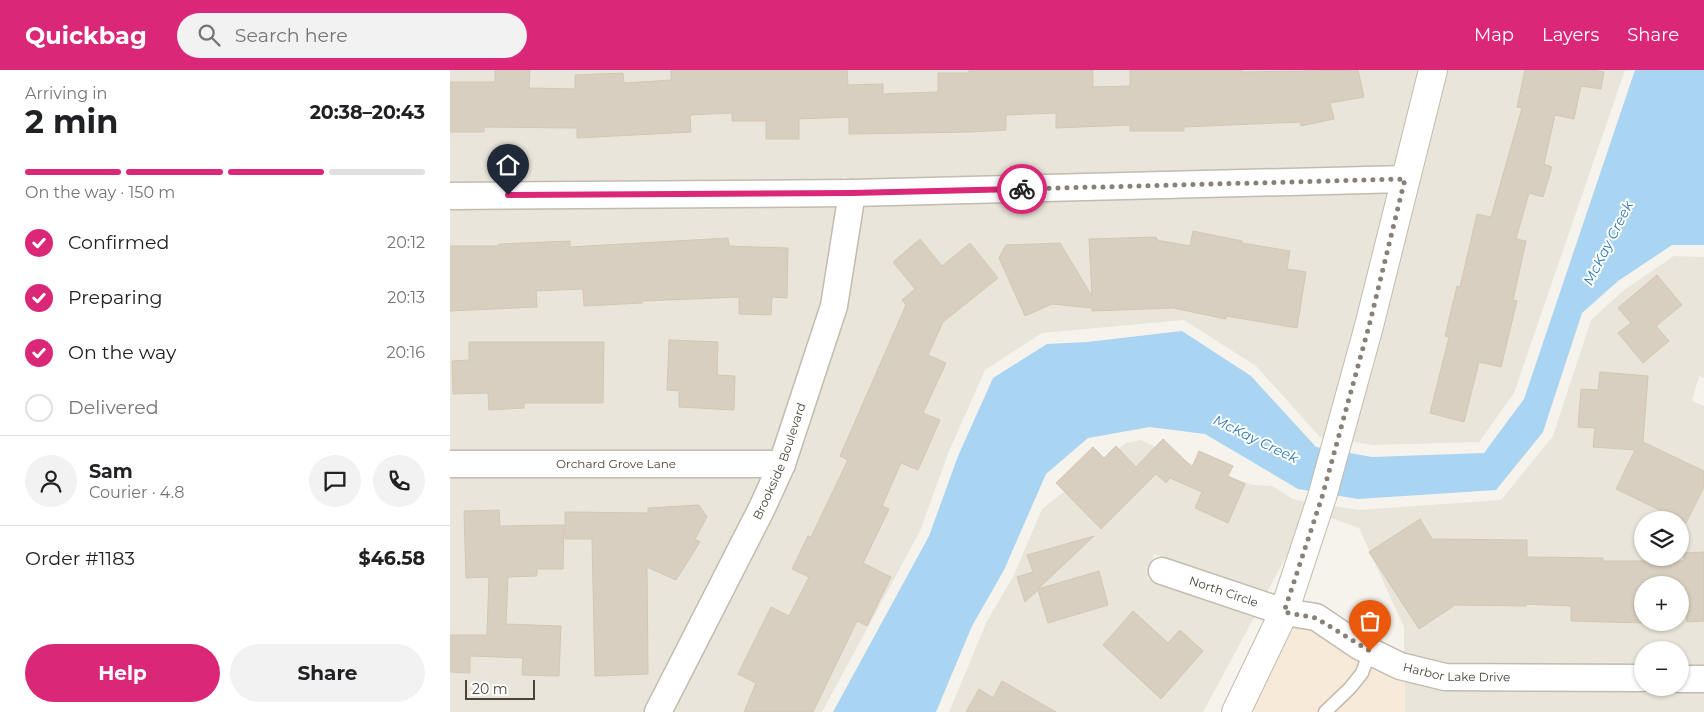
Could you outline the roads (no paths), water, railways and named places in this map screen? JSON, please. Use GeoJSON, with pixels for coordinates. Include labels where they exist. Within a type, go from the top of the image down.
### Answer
{"type":"FeatureCollection","features":[{"type":"Feature","properties":{"kind":"street"},"geometry":{"type":"LineString","coordinates":[[1236,712],[1284,612],[1322,497],[1369,326],[1433,70]]}},
{"type":"Feature","properties":{"kind":"street"},"geometry":{"type":"LineString","coordinates":[[450,196],[852,193],[1405,179]]}},
{"type":"Feature","properties":{"kind":"street","name":"Brookside Boulevard"},"geometry":{"type":"LineString","coordinates":[[658,712],[762,508],[782,464],[834,306],[852,193]]}},
{"type":"Feature","properties":{"kind":"street","name":"Orchard Grove Lane"},"geometry":{"type":"LineString","coordinates":[[450,464],[782,464]]}},
{"type":"Feature","properties":{"kind":"street","name":"North Circle"},"geometry":{"type":"LineString","coordinates":[[1162,570],[1284,612]]}},
{"type":"Feature","properties":{"kind":"street","name":"Harbor Lake Drive"},"geometry":{"type":"LineString","coordinates":[[1284,612],[1316,618],[1370,651],[1400,666],[1445,677],[1634,678]]}},
{"type":"Feature","properties":{"kind":"street"},"geometry":{"type":"LineString","coordinates":[[1689,679],[1704,679]]}},
{"type":"Feature","properties":{"kind":"lane"},"geometry":{"type":"LineString","coordinates":[[1325,712],[1350,688],[1362,673],[1370,651]]}},
{"type":"Feature","properties":{"kind":"water","name":"McKay Creek"},"geometry":{"type":"Polygon","coordinates":[[[1635,70],[1704,70],[1704,245],[1672,245],[1618,281],[1582,313],[1543,432],[1496,490],[1358,499],[1298,489],[1205,434],[1150,427],[1088,438],[1046,474],[1004,570],[972,626],[936,712],[833,712],[929,536],[958,456],[993,378],[1047,344],[1087,342],[1182,331],[1251,376],[1316,447],[1372,457],[1484,453],[1524,399],[1635,70]]]}}]}
